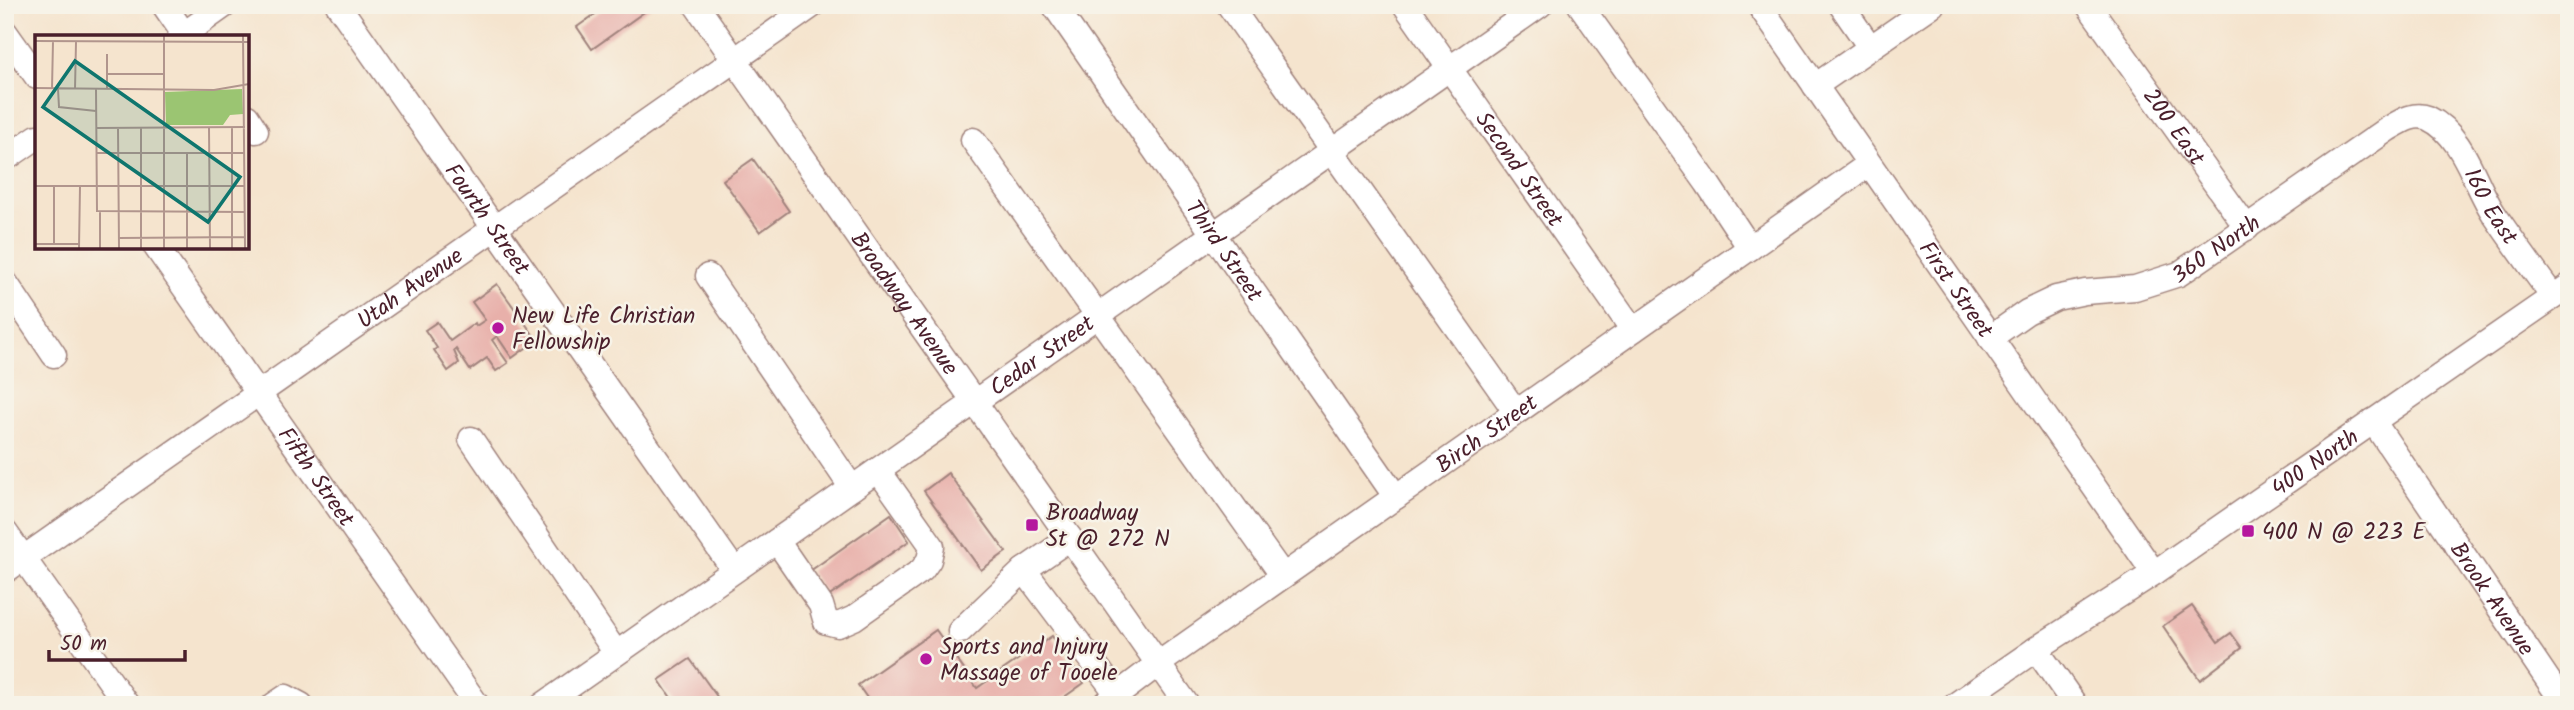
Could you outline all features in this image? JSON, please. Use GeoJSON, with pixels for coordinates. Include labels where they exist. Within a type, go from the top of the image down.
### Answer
{"type":"FeatureCollection","features":[{"type":"Feature","properties":{"kind":"street"},"geometry":{"type":"LineString","coordinates":[[164,5],[182,35]]}},
{"type":"Feature","properties":{"kind":"street"},"geometry":{"type":"LineString","coordinates":[[184,35],[225,5]]}},
{"type":"Feature","properties":{"kind":"street","name":"Fourth Street"},"geometry":{"type":"LineString","coordinates":[[338,5],[734,570]]}},
{"type":"Feature","properties":{"kind":"street","name":"Broadway Avenue"},"geometry":{"type":"LineString","coordinates":[[696,5],[1187,705]]}},
{"type":"Feature","properties":{"kind":"street","name":"Utah Avenue"},"geometry":{"type":"LineString","coordinates":[[14,564],[813,5]]}},
{"type":"Feature","properties":{"kind":"street","name":"Third Street"},"geometry":{"type":"LineString","coordinates":[[1054,5],[1396,496]]}},
{"type":"Feature","properties":{"kind":"street"},"geometry":{"type":"LineString","coordinates":[[1229,5],[1330,152],[1516,412]]}},
{"type":"Feature","properties":{"kind":"street","name":"Second Street"},"geometry":{"type":"LineString","coordinates":[[1405,5],[1633,330]]}},
{"type":"Feature","properties":{"kind":"street","name":"Cedar Street"},"geometry":{"type":"LineString","coordinates":[[543,705],[1540,5]]}},
{"type":"Feature","properties":{"kind":"street"},"geometry":{"type":"LineString","coordinates":[[1580,5],[1750,248]]}},
{"type":"Feature","properties":{"kind":"street","name":"First Street"},"geometry":{"type":"LineString","coordinates":[[1759,5],[2154,573]]}},
{"type":"Feature","properties":{"kind":"street"},"geometry":{"type":"LineString","coordinates":[[1841,5],[1870,47]]}},
{"type":"Feature","properties":{"kind":"street"},"geometry":{"type":"LineString","coordinates":[[1815,86],[1922,8]]}},
{"type":"Feature","properties":{"kind":"street","name":"200 East"},"geometry":{"type":"LineString","coordinates":[[2095,15],[2247,228]]}},
{"type":"Feature","properties":{"kind":"street"},"geometry":{"type":"LineString","coordinates":[[5,32],[35,74]]}},
{"type":"Feature","properties":{"kind":"street","name":"360 North"},"geometry":{"type":"LineString","coordinates":[[1990,338],[2027,312],[2056,298],[2085,292],[2135,288],[2179,274],[2388,129],[2407,118],[2426,117]]}},
{"type":"Feature","properties":{"kind":"street","name":"160 East"},"geometry":{"type":"LineString","coordinates":[[2426,117],[2453,141],[2493,212],[2561,292]]}},
{"type":"Feature","properties":{"kind":"street"},"geometry":{"type":"LineString","coordinates":[[5,159],[35,138]]}},
{"type":"Feature","properties":{"kind":"street"},"geometry":{"type":"LineString","coordinates":[[974,140],[1283,576]]}},
{"type":"Feature","properties":{"kind":"street","name":"Birch Street"},"geometry":{"type":"LineString","coordinates":[[1111,700],[1158,664],[1868,165]]}},
{"type":"Feature","properties":{"kind":"street","name":"Fifth Street"},"geometry":{"type":"LineString","coordinates":[[157,248],[477,705]]}},
{"type":"Feature","properties":{"kind":"street"},"geometry":{"type":"LineString","coordinates":[[708,276],[852,488]]}},
{"type":"Feature","properties":{"kind":"street"},"geometry":{"type":"LineString","coordinates":[[5,282],[54,355]]}},
{"type":"Feature","properties":{"kind":"street","name":"400 North"},"geometry":{"type":"LineString","coordinates":[[1955,705],[2154,573],[2561,292]]}},
{"type":"Feature","properties":{"kind":"street","name":"Brook Avenue"},"geometry":{"type":"LineString","coordinates":[[2373,421],[2565,705]]}},
{"type":"Feature","properties":{"kind":"street"},"geometry":{"type":"LineString","coordinates":[[471,439],[616,653]]}},
{"type":"Feature","properties":{"kind":"street"},"geometry":{"type":"LineString","coordinates":[[777,541],[821,605],[825,622],[838,625],[854,618],[922,570],[929,560],[932,546],[878,470]]}},
{"type":"Feature","properties":{"kind":"street"},"geometry":{"type":"LineString","coordinates":[[5,531],[14,564],[127,705]]}},
{"type":"Feature","properties":{"kind":"street"},"geometry":{"type":"LineString","coordinates":[[960,631],[1024,570],[1070,538]]}},
{"type":"Feature","properties":{"kind":"street"},"geometry":{"type":"LineString","coordinates":[[1024,570],[1111,700]]}},
{"type":"Feature","properties":{"kind":"street"},"geometry":{"type":"LineString","coordinates":[[2036,649],[2075,705]]}},
{"type":"Feature","properties":{"kind":"street"},"geometry":{"type":"LineString","coordinates":[[274,705],[286,696],[301,705]]}},
{"type":"Feature","properties":{"kind":"building"},"geometry":{"type":"Polygon","coordinates":[[[608,5],[654,5],[592,49],[577,27],[608,5]]]}},
{"type":"Feature","properties":{"kind":"building"},"geometry":{"type":"Polygon","coordinates":[[[753,159],[789,211],[760,232],[723,180],[753,159]]]}},
{"type":"Feature","properties":{"kind":"building","name":"New Life Christian Fellowship"},"geometry":{"type":"Polygon","coordinates":[[[497,284],[537,340],[512,358],[497,336],[492,340],[508,363],[496,371],[487,358],[470,370],[456,349],[454,351],[459,363],[448,371],[425,330],[437,322],[450,341],[475,323],[476,326],[485,320],[472,302],[497,284]]]}},
{"type":"Feature","properties":{"kind":"building"},"geometry":{"type":"Polygon","coordinates":[[[948,473],[1006,552],[981,570],[924,491],[948,473]]]}},
{"type":"Feature","properties":{"kind":"building"},"geometry":{"type":"Polygon","coordinates":[[[891,514],[909,541],[828,597],[810,571],[891,514]]]}},
{"type":"Feature","properties":{"kind":"building"},"geometry":{"type":"Polygon","coordinates":[[[2192,606],[2218,642],[2231,633],[2242,648],[2200,680],[2163,626],[2192,606]]]}},
{"type":"Feature","properties":{"kind":"building","name":"Sports and Injury Massage of Tooele"},"geometry":{"type":"Polygon","coordinates":[[[936,630],[977,688],[1052,636],[1084,683],[1053,705],[872,705],[858,685],[936,630]]]}},
{"type":"Feature","properties":{"kind":"building"},"geometry":{"type":"Polygon","coordinates":[[[690,659],[723,705],[676,705],[659,680],[690,659]]]}},
{"type":"Feature","properties":{"kind":"place","name":"New Life Christian Fellowship"},"geometry":{"type":"Point","coordinates":[498,328]}},
{"type":"Feature","properties":{"kind":"place","name":"Broadway St @ 272 N"},"geometry":{"type":"Point","coordinates":[1032,525]}},
{"type":"Feature","properties":{"kind":"place","name":"400 N @ 223 E"},"geometry":{"type":"Point","coordinates":[2248,531]}},
{"type":"Feature","properties":{"kind":"place","name":"Sports and Injury Massage of Tooele"},"geometry":{"type":"Point","coordinates":[926,659]}}]}
